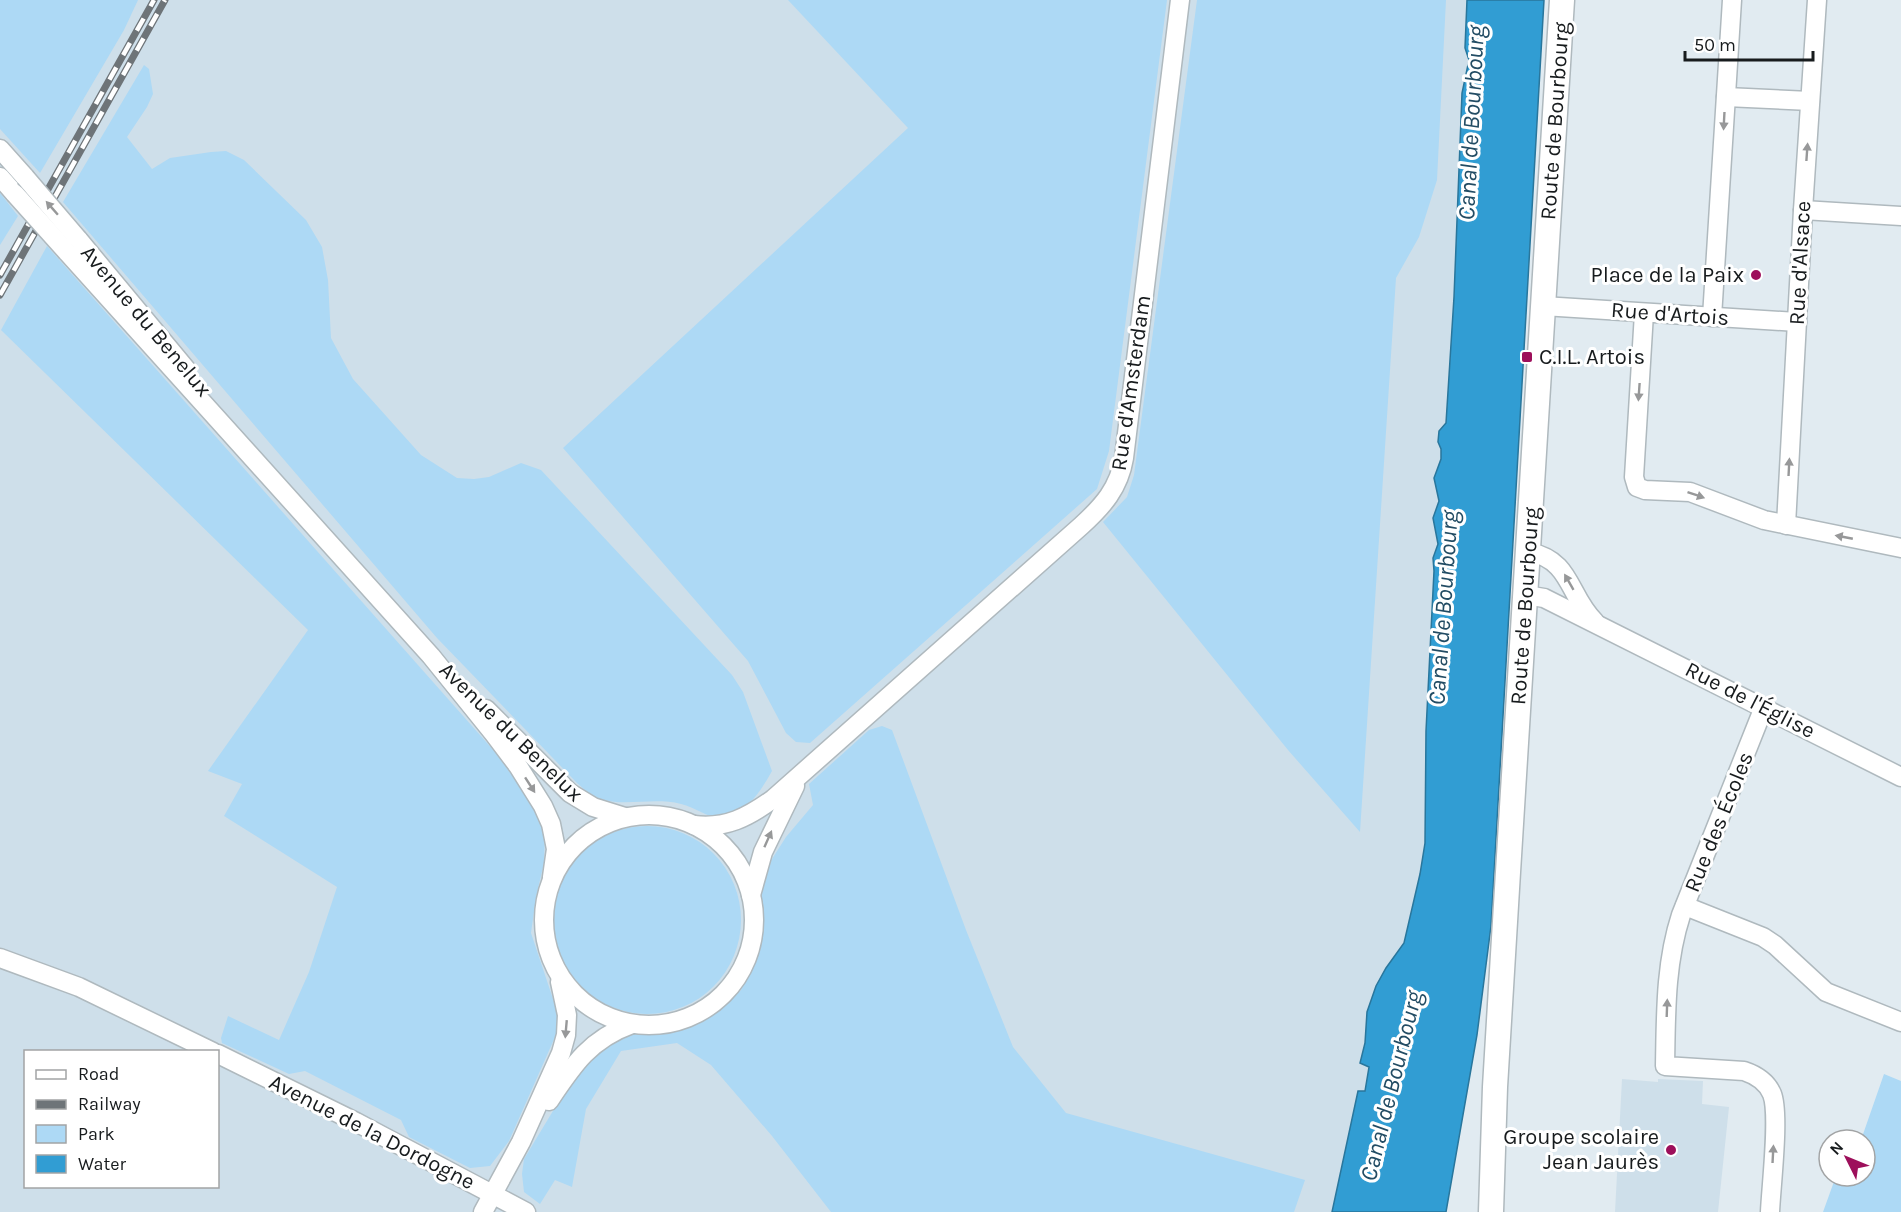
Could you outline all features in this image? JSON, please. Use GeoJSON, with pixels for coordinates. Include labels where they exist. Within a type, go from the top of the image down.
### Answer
{"type":"FeatureCollection","features":[{"type":"Feature","properties":{"kind":"main road","name":"Route de Bourbourg"},"geometry":{"type":"LineString","coordinates":[[1491,1212],[1495,1087],[1562,0]]}},
{"type":"Feature","properties":{"kind":"street","name":"Rue d'Amsterdam"},"geometry":{"type":"LineString","coordinates":[[694,825],[720,826],[740,820],[773,799],[1086,521],[1116,487],[1124,458],[1180,0]]}},
{"type":"Feature","properties":{"kind":"street"},"geometry":{"type":"LineString","coordinates":[[1712,317],[1732,0]]}},
{"type":"Feature","properties":{"kind":"street","name":"Rue d'Alsace"},"geometry":{"type":"LineString","coordinates":[[1786,525],[1817,0]]}},
{"type":"Feature","properties":{"kind":"street"},"geometry":{"type":"LineString","coordinates":[[1725,97],[1810,101]]}},
{"type":"Feature","properties":{"kind":"street","name":"Avenue du Benelux"},"geometry":{"type":"LineString","coordinates":[[0,149],[25,177],[73,246]]}},
{"type":"Feature","properties":{"kind":"street","name":"Avenue du Benelux"},"geometry":{"type":"LineString","coordinates":[[0,177],[15,194],[73,246],[171,350],[289,497],[431,656],[503,746],[543,806],[552,824],[556,856],[552,877]]}},
{"type":"Feature","properties":{"kind":"street"},"geometry":{"type":"LineString","coordinates":[[1803,210],[1901,216]]}},
{"type":"Feature","properties":{"kind":"street","name":"Rue d'Artois"},"geometry":{"type":"LineString","coordinates":[[1543,306],[1797,322]]}},
{"type":"Feature","properties":{"kind":"street"},"geometry":{"type":"LineString","coordinates":[[1644,313],[1634,477],[1638,488],[1690,492],[1756,518],[1901,548]]}},
{"type":"Feature","properties":{"kind":"street","name":"Rue de l'Église"},"geometry":{"type":"LineString","coordinates":[[1528,552],[1539,554],[1557,565],[1567,576],[1586,613],[1598,625]]}},
{"type":"Feature","properties":{"kind":"street","name":"Rue de l'Église"},"geometry":{"type":"LineString","coordinates":[[1526,595],[1540,597],[1598,625],[1901,777]]}},
{"type":"Feature","properties":{"kind":"street","name":"Avenue du Benelux"},"geometry":{"type":"LineString","coordinates":[[431,656],[570,793],[593,807],[626,817]]}},
{"type":"Feature","properties":{"kind":"street","name":"Rue des Écoles"},"geometry":{"type":"LineString","coordinates":[[1764,707],[1685,906],[1763,937],[1775,945],[1826,992],[1901,1022]]}},
{"type":"Feature","properties":{"kind":"street","name":"Rue d'Amsterdam"},"geometry":{"type":"LineString","coordinates":[[751,895],[763,852],[785,804],[803,773]]}},
{"type":"Feature","properties":{"kind":"street"},"geometry":{"type":"LineString","coordinates":[[483,1212],[521,1142],[558,1062],[566,1035],[566,1005],[557,972],[548,951],[543,922],[545,899],[552,877],[564,857],[580,840],[604,824],[626,817],[661,815],[694,825],[714,837],[740,868],[751,895],[754,923],[751,946],[743,968],[726,992],[709,1007],[683,1020],[660,1025],[632,1024],[605,1016],[586,1005],[569,990],[557,972]]}},
{"type":"Feature","properties":{"kind":"street"},"geometry":{"type":"LineString","coordinates":[[1685,906],[1670,956],[1665,1066],[1744,1071],[1759,1079],[1769,1089],[1775,1111],[1770,1212]]}},
{"type":"Feature","properties":{"kind":"street"},"geometry":{"type":"LineString","coordinates":[[0,958],[68,982],[209,1050]]}},
{"type":"Feature","properties":{"kind":"street"},"geometry":{"type":"LineString","coordinates":[[521,1142],[559,1086],[590,1048],[604,1036],[632,1024]]}},
{"type":"Feature","properties":{"kind":"street","name":"Avenue de la Dordogne"},"geometry":{"type":"LineString","coordinates":[[219,1054],[356,1122],[526,1212]]}},
{"type":"Feature","properties":{"kind":"shaded area"},"geometry":{"type":"Polygon","coordinates":[[[0,0],[1467,0],[1465,48],[1469,60],[1462,93],[1454,297],[1446,423],[1439,432],[1441,459],[1434,477],[1439,501],[1434,525],[1438,544],[1433,558],[1426,731],[1425,843],[1417,895],[1404,943],[1367,1012],[1365,1043],[1360,1063],[1369,1066],[1365,1092],[1358,1091],[1332,1212],[0,1212],[0,0]]]}},
{"type":"Feature","properties":{"kind":"shaded area","name":"Groupe scolaire Jean Jaurès"},"geometry":{"type":"Polygon","coordinates":[[[1622,1079],[1658,1082],[1658,1079],[1703,1081],[1702,1104],[1729,1107],[1718,1212],[1615,1212],[1622,1079]]]}},
{"type":"Feature","properties":{"kind":"green space"},"geometry":{"type":"Polygon","coordinates":[[[0,0],[138,0],[124,30],[40,173],[0,129],[0,0]]]}},
{"type":"Feature","properties":{"kind":"green space"},"geometry":{"type":"Polygon","coordinates":[[[788,0],[1167,0],[1109,451],[1097,489],[810,743],[796,742],[786,733],[748,661],[563,448],[908,128],[788,0]]]}},
{"type":"Feature","properties":{"kind":"green space"},"geometry":{"type":"Polygon","coordinates":[[[1197,0],[1446,0],[1437,180],[1419,237],[1396,278],[1360,832],[1288,750],[1103,522],[1127,497],[1134,475],[1197,0]]]}},
{"type":"Feature","properties":{"kind":"green space"},"geometry":{"type":"Polygon","coordinates":[[[144,65],[149,69],[153,94],[127,137],[152,169],[170,158],[226,151],[244,160],[306,220],[322,247],[328,280],[331,338],[353,379],[421,455],[457,478],[489,477],[521,463],[541,470],[732,675],[743,692],[772,771],[751,802],[745,807],[733,815],[719,818],[681,804],[660,801],[609,801],[596,798],[584,790],[437,638],[63,202],[144,65]]]}},
{"type":"Feature","properties":{"kind":"green space"},"geometry":{"type":"Polygon","coordinates":[[[0,193],[18,216],[0,245],[0,193]]]}},
{"type":"Feature","properties":{"kind":"green space"},"geometry":{"type":"Polygon","coordinates":[[[47,246],[495,752],[535,807],[545,831],[544,863],[531,933],[556,1008],[559,1028],[509,1141],[490,1166],[470,1168],[409,1137],[401,1120],[305,1071],[289,1074],[222,1043],[221,1038],[228,1016],[279,1040],[309,972],[337,887],[224,816],[242,784],[208,771],[308,630],[1,330],[47,246]]]}},
{"type":"Feature","properties":{"kind":"green space"},"geometry":{"type":"Polygon","coordinates":[[[882,726],[892,730],[966,930],[1013,1047],[1066,1113],[1305,1180],[1294,1212],[831,1212],[772,1136],[711,1065],[677,1043],[621,1051],[586,1109],[572,1187],[555,1180],[540,1204],[524,1192],[522,1174],[524,1159],[571,1081],[593,1050],[630,1033],[656,1034],[685,1029],[713,1014],[741,990],[754,966],[762,940],[760,878],[786,837],[813,805],[809,784],[869,730],[882,726]]]}},
{"type":"Feature","properties":{"kind":"green space"},"geometry":{"type":"Polygon","coordinates":[[[647,826],[683,833],[707,847],[720,860],[734,884],[741,920],[734,956],[720,980],[707,993],[683,1007],[647,1014],[611,1007],[587,993],[574,980],[560,956],[553,920],[560,884],[574,860],[587,847],[611,833],[647,826]]]}},
{"type":"Feature","properties":{"kind":"green space"},"geometry":{"type":"Polygon","coordinates":[[[1884,1074],[1901,1081],[1901,1212],[1823,1212],[1832,1188],[1877,1188],[1877,1128],[1865,1128],[1884,1074]]]}},
{"type":"Feature","properties":{"kind":"water","name":"Canal de Bourbourg"},"geometry":{"type":"Polygon","coordinates":[[[1467,0],[1544,0],[1491,926],[1477,1035],[1446,1212],[1332,1212],[1358,1091],[1365,1091],[1369,1067],[1360,1063],[1365,1043],[1367,1012],[1376,986],[1404,943],[1425,843],[1426,731],[1433,558],[1438,544],[1433,518],[1439,501],[1434,478],[1441,459],[1439,431],[1446,423],[1454,297],[1462,93],[1469,60],[1465,48],[1467,0]]]}},
{"type":"Feature","properties":{"kind":"railway"},"geometry":{"type":"LineString","coordinates":[[0,275],[154,0]]}},
{"type":"Feature","properties":{"kind":"railway"},"geometry":{"type":"LineString","coordinates":[[0,295],[165,0]]}},
{"type":"Feature","properties":{"kind":"place","name":"Place de la Paix"},"geometry":{"type":"Point","coordinates":[1756,275]}},
{"type":"Feature","properties":{"kind":"place","name":"C.I.L. Artois"},"geometry":{"type":"Point","coordinates":[1527,357]}},
{"type":"Feature","properties":{"kind":"place","name":"Groupe scolaire Jean Jaurès"},"geometry":{"type":"Point","coordinates":[1671,1150]}}]}
